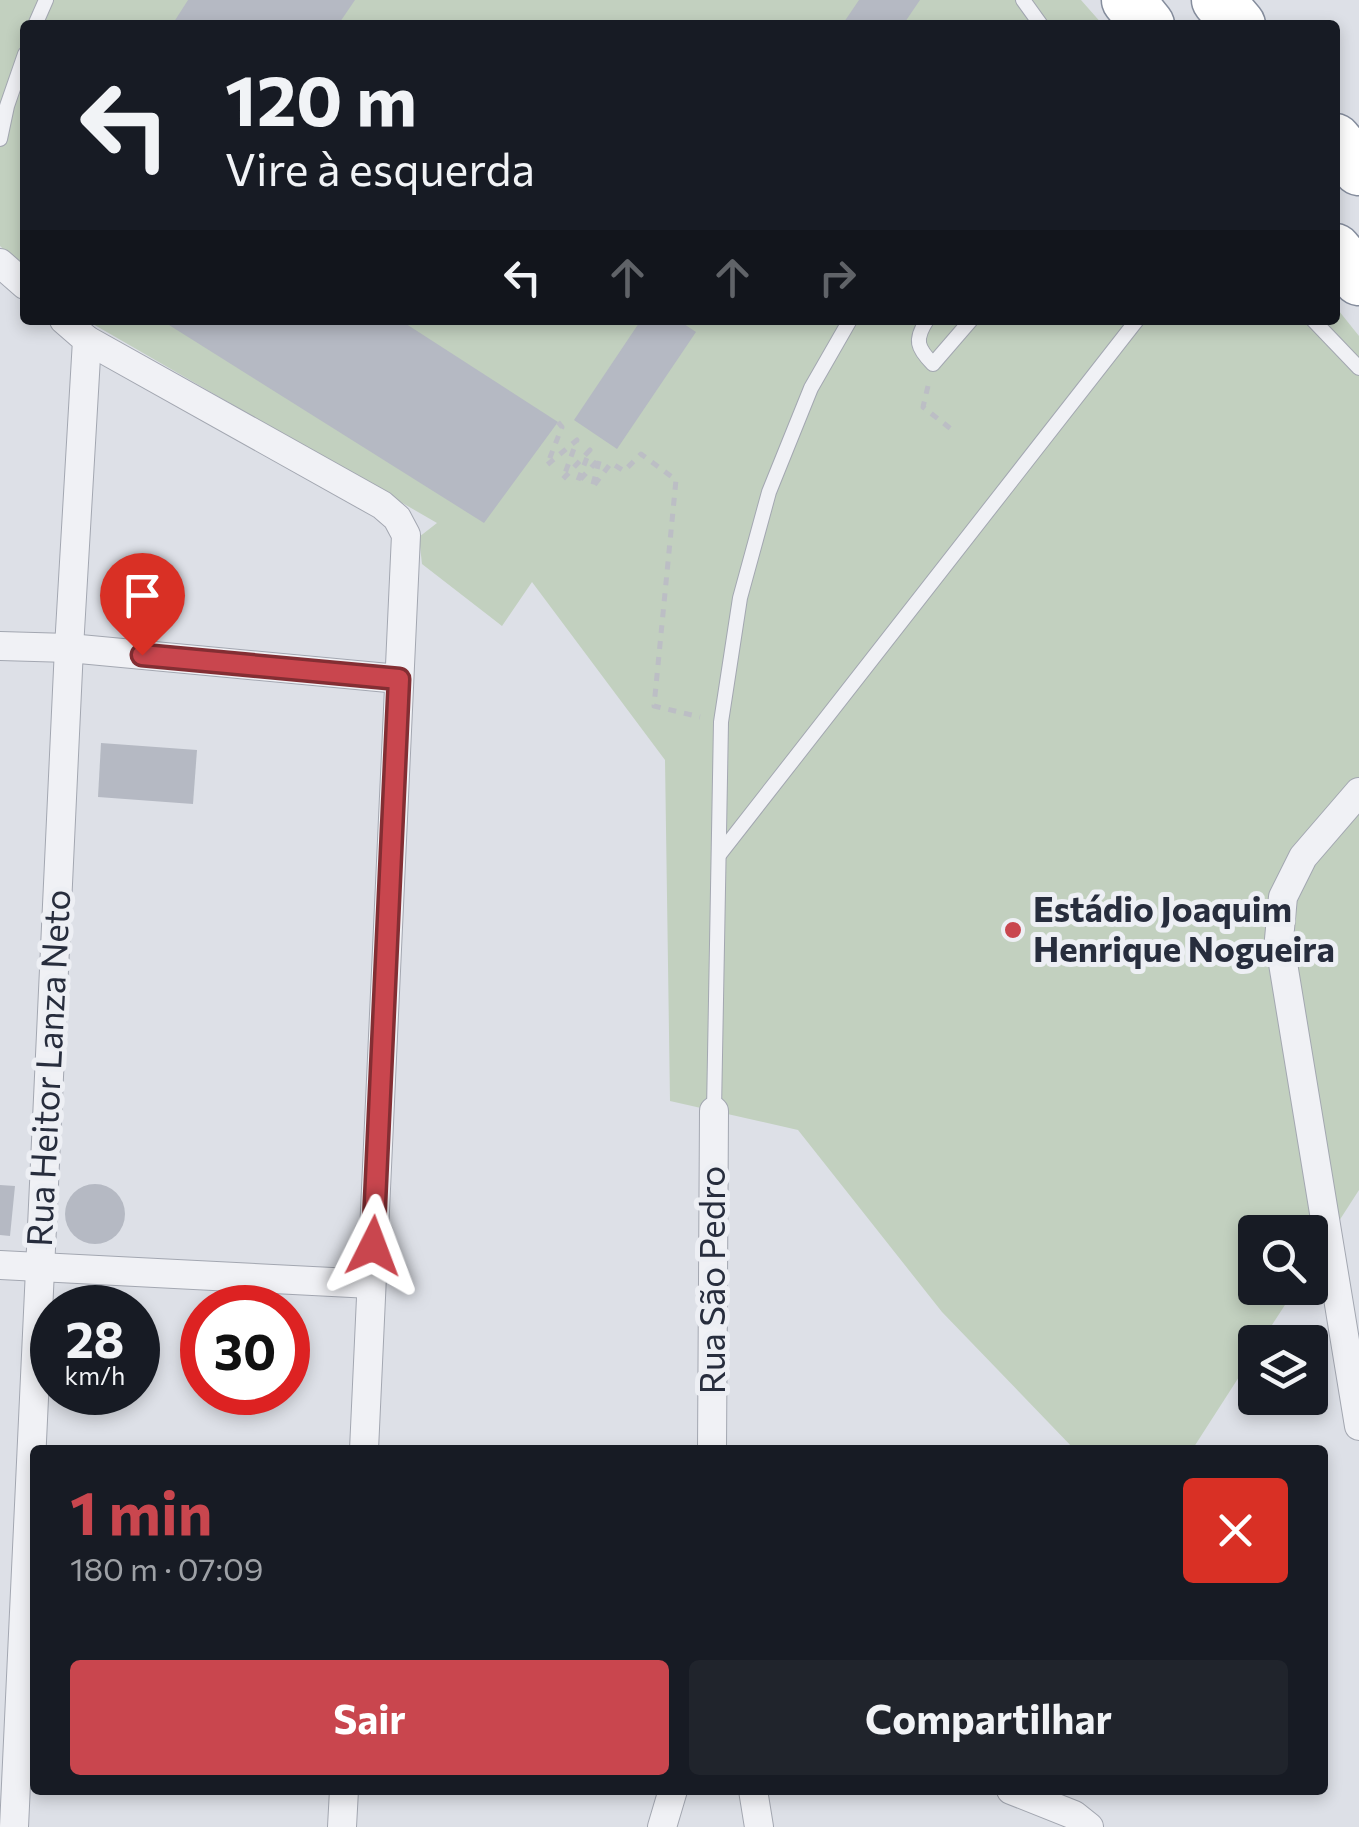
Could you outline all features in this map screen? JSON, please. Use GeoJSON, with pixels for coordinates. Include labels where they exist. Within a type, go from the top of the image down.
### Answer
{"type":"FeatureCollection","features":[{"type":"Feature","properties":{"kind":"highway"},"geometry":{"type":"LineString","coordinates":[[1128,0],[1144,20]]}},
{"type":"Feature","properties":{"kind":"highway"},"geometry":{"type":"LineString","coordinates":[[1218,0],[1235,20]]}},
{"type":"Feature","properties":{"kind":"highway"},"geometry":{"type":"LineString","coordinates":[[1340,146],[1359,169]]}},
{"type":"Feature","properties":{"kind":"highway"},"geometry":{"type":"LineString","coordinates":[[1340,256],[1359,279]]}},
{"type":"Feature","properties":{"kind":"street"},"geometry":{"type":"LineString","coordinates":[[0,263],[20,281]]}},
{"type":"Feature","properties":{"kind":"street"},"geometry":{"type":"LineString","coordinates":[[70,325],[87,340],[382,505],[397,518],[406,535],[364,1445]]}},
{"type":"Feature","properties":{"kind":"street","name":"Rua Heitor Lanza Neto"},"geometry":{"type":"LineString","coordinates":[[35,1445],[40,1267],[87,340]]}},
{"type":"Feature","properties":{"kind":"street"},"geometry":{"type":"LineString","coordinates":[[0,646],[69,648],[399,679]]}},
{"type":"Feature","properties":{"kind":"street"},"geometry":{"type":"LineString","coordinates":[[1359,792],[1303,858],[1284,897],[1280,938],[1359,1426]]}},
{"type":"Feature","properties":{"kind":"street","name":"Rua São Pedro"},"geometry":{"type":"LineString","coordinates":[[712,1445],[714,1110]]}},
{"type":"Feature","properties":{"kind":"street"},"geometry":{"type":"LineString","coordinates":[[0,1265],[371,1284]]}},
{"type":"Feature","properties":{"kind":"street","name":"Rua Heitor Lanza Neto"},"geometry":{"type":"LineString","coordinates":[[14,1827],[26,1732],[30,1642]]}},
{"type":"Feature","properties":{"kind":"street"},"geometry":{"type":"LineString","coordinates":[[342,1827],[344,1795]]}},
{"type":"Feature","properties":{"kind":"street"},"geometry":{"type":"LineString","coordinates":[[662,1827],[672,1795]]}},
{"type":"Feature","properties":{"kind":"street"},"geometry":{"type":"LineString","coordinates":[[754,1795],[759,1827]]}},
{"type":"Feature","properties":{"kind":"street"},"geometry":{"type":"LineString","coordinates":[[1023,1795],[1074,1815],[1089,1827]]}},
{"type":"Feature","properties":{"kind":"lane"},"geometry":{"type":"LineString","coordinates":[[0,139],[20,68]]}},
{"type":"Feature","properties":{"kind":"lane"},"geometry":{"type":"LineString","coordinates":[[714,1110],[720,722],[740,598],[769,492],[811,388],[847,325]]}},
{"type":"Feature","properties":{"kind":"lane"},"geometry":{"type":"LineString","coordinates":[[924,325],[917,344],[933,364],[967,325]]}},
{"type":"Feature","properties":{"kind":"lane"},"geometry":{"type":"LineString","coordinates":[[718,855],[1134,325]]}},
{"type":"Feature","properties":{"kind":"lane"},"geometry":{"type":"LineString","coordinates":[[1318,325],[1359,368]]}},
{"type":"Feature","properties":{"kind":"path"},"geometry":{"type":"LineString","coordinates":[[933,364],[923,407],[951,430]]}},
{"type":"Feature","properties":{"kind":"path"},"geometry":{"type":"LineString","coordinates":[[558,422],[562,428],[547,464],[577,440],[563,479],[590,450],[577,483],[600,458],[592,488],[612,463],[624,470],[641,454],[676,480],[654,706],[720,722]]}},
{"type":"Feature","properties":{"kind":"green space"},"geometry":{"type":"Polygon","coordinates":[[[0,0],[1081,0],[1099,20],[20,20],[20,265],[0,246],[0,0]]]}},
{"type":"Feature","properties":{"kind":"green space","name":"Estádio Joaquim Henrique Nogueira"},"geometry":{"type":"Polygon","coordinates":[[[1340,312],[1359,336],[1359,1190],[1328,1238],[1328,1215],[1238,1215],[1238,1305],[1285,1305],[1272,1325],[1238,1325],[1238,1378],[1195,1445],[1070,1445],[942,1312],[798,1130],[670,1101],[665,760],[532,582],[502,626],[422,564],[419,537],[437,523],[95,325],[1340,325],[1340,312]]]}},
{"type":"Feature","properties":{"kind":"building"},"geometry":{"type":"Polygon","coordinates":[[[188,0],[355,0],[341,20],[175,20],[188,0]]]}},
{"type":"Feature","properties":{"kind":"building"},"geometry":{"type":"Polygon","coordinates":[[[859,0],[920,0],[906,20],[845,20],[859,0]]]}},
{"type":"Feature","properties":{"kind":"building"},"geometry":{"type":"Polygon","coordinates":[[[169,325],[408,325],[558,422],[484,523],[169,325]]]}},
{"type":"Feature","properties":{"kind":"building"},"geometry":{"type":"Polygon","coordinates":[[[638,325],[686,325],[696,332],[617,449],[574,420],[638,325]]]}},
{"type":"Feature","properties":{"kind":"building"},"geometry":{"type":"Polygon","coordinates":[[[101,743],[197,750],[193,804],[98,797],[101,743]]]}},
{"type":"Feature","properties":{"kind":"building"},"geometry":{"type":"Polygon","coordinates":[[[95,1184],[116,1193],[125,1214],[116,1235],[95,1244],[74,1235],[65,1214],[74,1193],[95,1184]]]}},
{"type":"Feature","properties":{"kind":"building"},"geometry":{"type":"Polygon","coordinates":[[[0,1185],[15,1186],[10,1236],[0,1235],[0,1185]]]}},
{"type":"Feature","properties":{"kind":"place","name":"Estádio Joaquim Henrique Nogueira"},"geometry":{"type":"Point","coordinates":[1013,930]}},
{"type":"Feature","properties":{"kind":"route"},"geometry":{"type":"LineString","coordinates":[[142,655],[399,679],[373,1246]]}}]}
